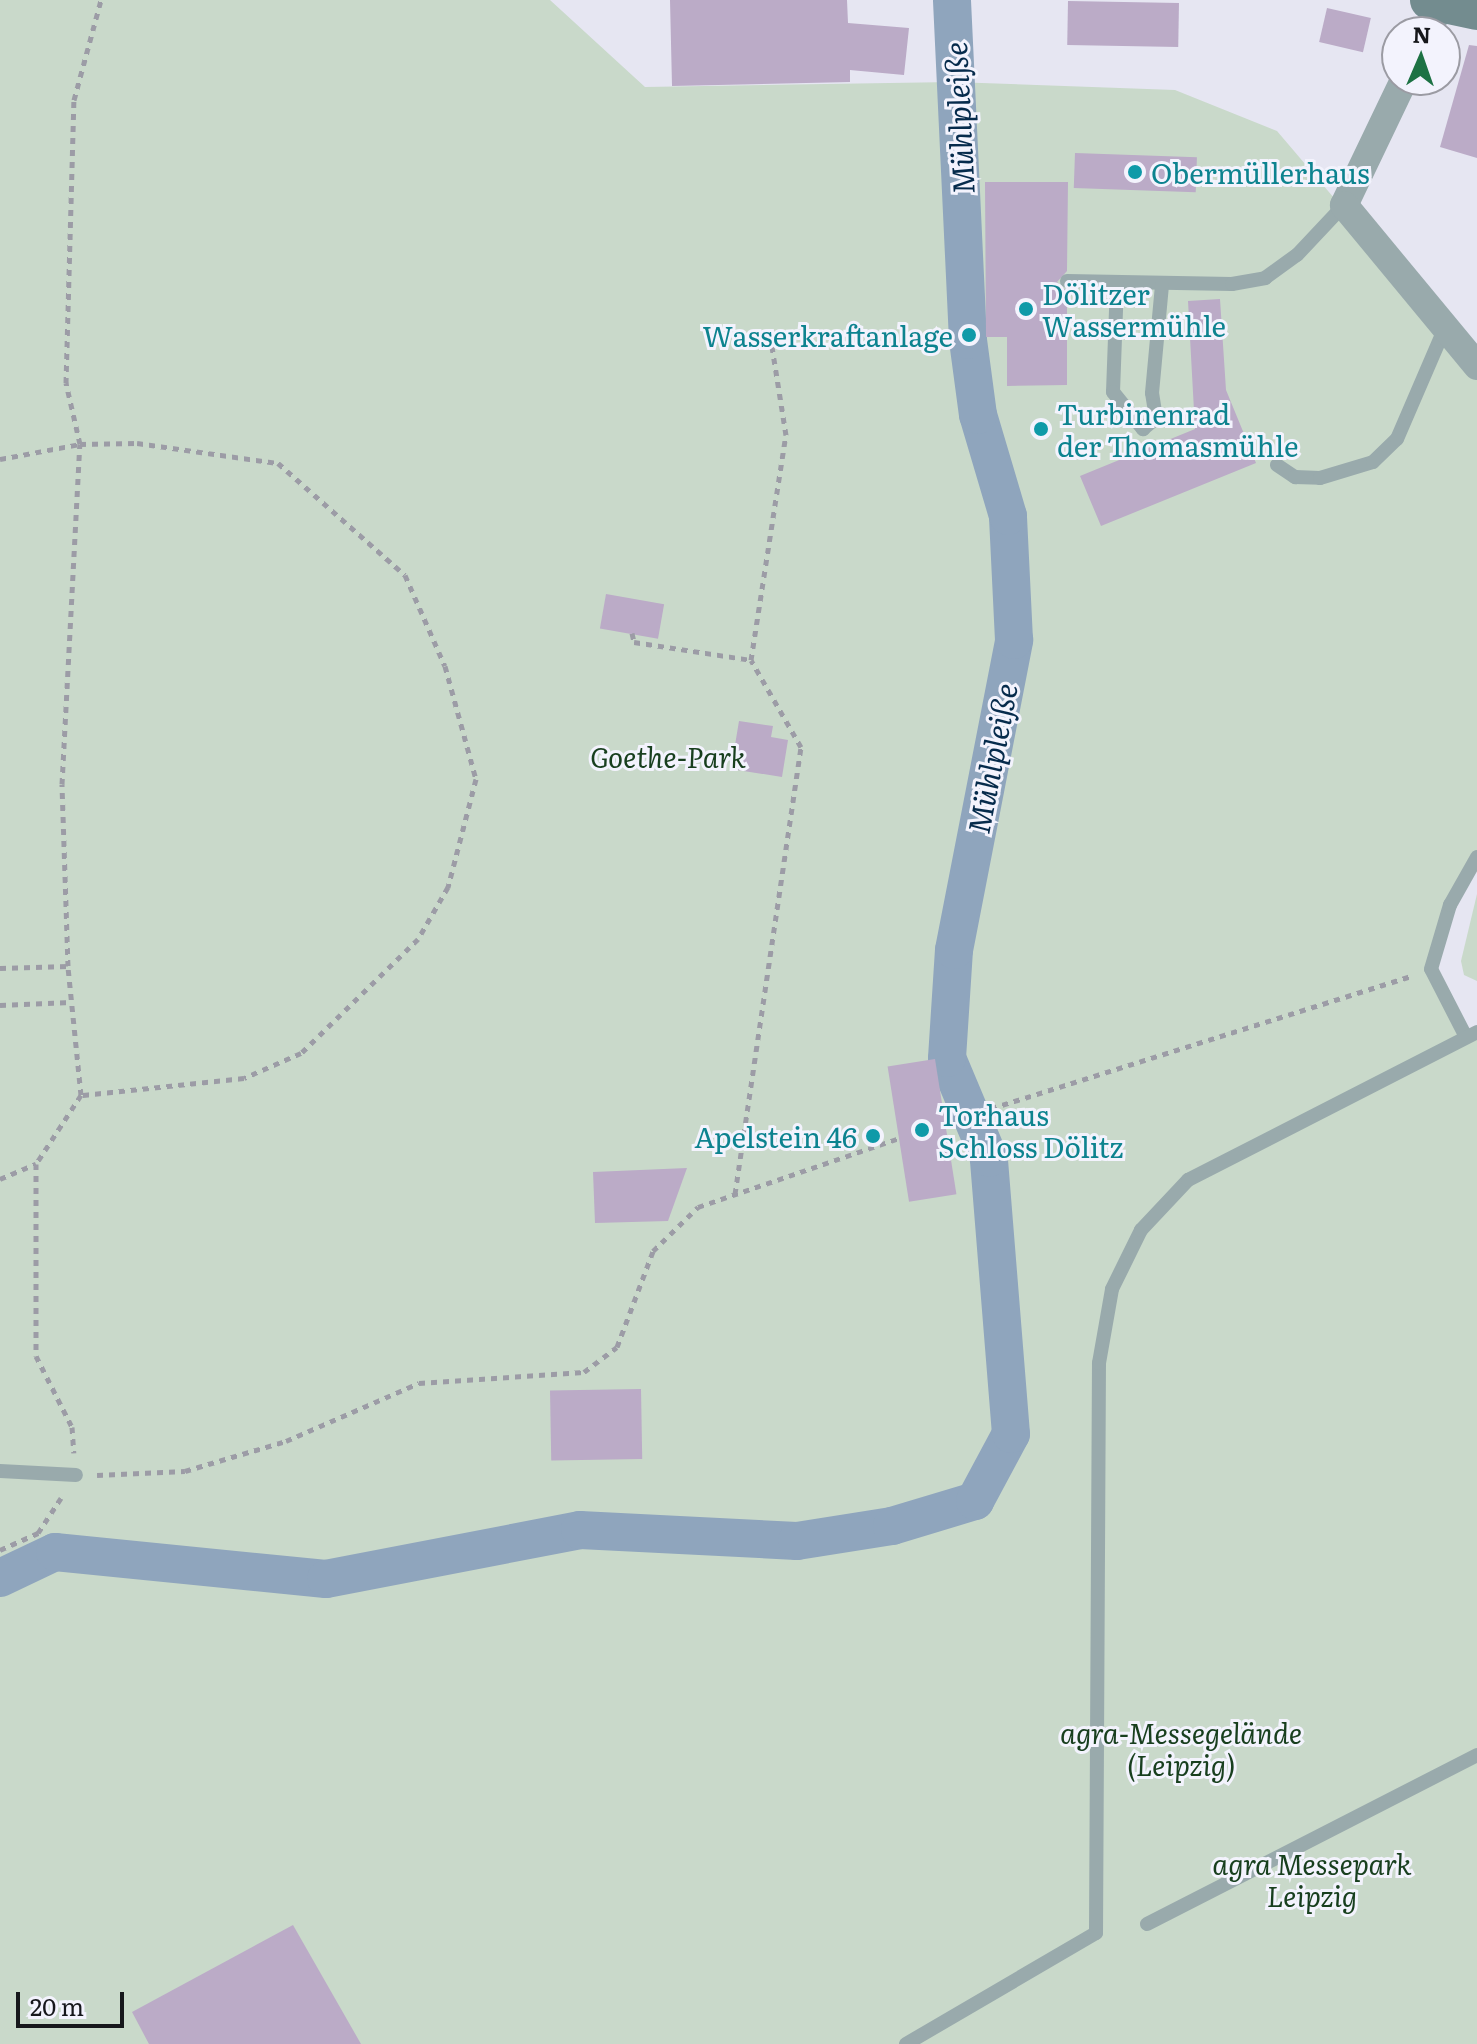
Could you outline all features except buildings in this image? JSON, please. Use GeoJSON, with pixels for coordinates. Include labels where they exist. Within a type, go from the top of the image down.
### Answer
{"type":"FeatureCollection","features":[{"type":"Feature","properties":{"kind":"street"},"geometry":{"type":"LineString","coordinates":[[1396,96],[1344,205],[1477,366]]}},
{"type":"Feature","properties":{"kind":"lane"},"geometry":{"type":"LineString","coordinates":[[1067,281],[1162,285],[1265,278],[1297,255],[1344,205]]}},
{"type":"Feature","properties":{"kind":"lane"},"geometry":{"type":"LineString","coordinates":[[1117,283],[1113,392],[1143,429],[1156,418],[1152,393],[1162,285]]}},
{"type":"Feature","properties":{"kind":"lane"},"geometry":{"type":"LineString","coordinates":[[1277,465],[1295,477],[1320,478],[1373,462],[1397,439],[1446,325]]}},
{"type":"Feature","properties":{"kind":"lane"},"geometry":{"type":"LineString","coordinates":[[906,2044],[1096,1933],[1099,1363],[1112,1289],[1141,1230],[1188,1180],[1471,1034],[1431,969],[1450,905],[1477,857]]}},
{"type":"Feature","properties":{"kind":"lane"},"geometry":{"type":"LineString","coordinates":[[0,1471],[76,1475]]}},
{"type":"Feature","properties":{"kind":"lane"},"geometry":{"type":"LineString","coordinates":[[1147,1924],[1477,1755]]}},
{"type":"Feature","properties":{"kind":"path"},"geometry":{"type":"LineString","coordinates":[[0,1550],[38,1533],[76,1475],[72,1427],[36,1356],[36,1164],[81,1095],[68,966],[62,784],[80,444],[66,383],[74,100],[101,0]]}},
{"type":"Feature","properties":{"kind":"path"},"geometry":{"type":"LineString","coordinates":[[735,1194],[801,747],[751,660],[786,435],[770,334]]}},
{"type":"Feature","properties":{"kind":"path"},"geometry":{"type":"LineString","coordinates":[[0,459],[80,444],[137,443],[278,463],[405,575],[445,666],[476,779],[448,887],[418,939],[301,1053],[244,1078],[81,1095]]}},
{"type":"Feature","properties":{"kind":"path"},"geometry":{"type":"LineString","coordinates":[[632,633],[634,642],[751,660]]}},
{"type":"Feature","properties":{"kind":"path"},"geometry":{"type":"LineString","coordinates":[[0,968],[68,966]]}},
{"type":"Feature","properties":{"kind":"path"},"geometry":{"type":"LineString","coordinates":[[945,1123],[1431,969]]}},
{"type":"Feature","properties":{"kind":"path"},"geometry":{"type":"LineString","coordinates":[[0,1005],[71,1002]]}},
{"type":"Feature","properties":{"kind":"path"},"geometry":{"type":"LineString","coordinates":[[76,1475],[185,1471],[286,1441],[419,1383],[584,1372],[617,1347],[653,1251],[698,1207],[899,1138]]}},
{"type":"Feature","properties":{"kind":"path"},"geometry":{"type":"LineString","coordinates":[[0,1179],[36,1164]]}},
{"type":"Feature","properties":{"kind":"green space","name":"Goethe-Park"},"geometry":{"type":"Polygon","coordinates":[[[0,0],[550,0],[645,87],[953,82],[1175,90],[1277,131],[1477,366],[1477,857],[1431,969],[1466,1036],[1477,1034],[1477,2044],[0,2044],[0,0]]]}},
{"type":"Feature","properties":{"kind":"green space"},"geometry":{"type":"Polygon","coordinates":[[[1477,894],[1477,981],[1464,975],[1461,961],[1477,894]]]}},
{"type":"Feature","properties":{"kind":"waterway","name":"Mühlpleiße"},"geometry":{"type":"LineString","coordinates":[[0,1578],[55,1552],[326,1579],[580,1530],[797,1541],[892,1526],[975,1501],[1011,1434],[989,1158],[947,1058],[954,950],[1014,640],[1008,516],[978,415],[968,340],[952,0]]}},
{"type":"Feature","properties":{"kind":"place","name":"Obermüllerhaus"},"geometry":{"type":"Point","coordinates":[1135,172]}},
{"type":"Feature","properties":{"kind":"place","name":"Dölitzer Wassermühle"},"geometry":{"type":"Point","coordinates":[1026,309]}},
{"type":"Feature","properties":{"kind":"place","name":"Wasserkraftanlage"},"geometry":{"type":"Point","coordinates":[969,335]}},
{"type":"Feature","properties":{"kind":"place","name":"Turbinenrad der Thomasmühle"},"geometry":{"type":"Point","coordinates":[1041,429]}},
{"type":"Feature","properties":{"kind":"place","name":"Torhaus Schloss Dölitz"},"geometry":{"type":"Point","coordinates":[922,1130]}},
{"type":"Feature","properties":{"kind":"place","name":"Apelstein 46"},"geometry":{"type":"Point","coordinates":[873,1136]}},
{"type":"Feature","properties":{"kind":"park label","name":"agra-Messegelände (Leipzig)"},"geometry":{"type":"Point","coordinates":[1181,1748]}},
{"type":"Feature","properties":{"kind":"park label","name":"agra Messepark Leipzig"},"geometry":{"type":"Point","coordinates":[1312,1879]}}]}
